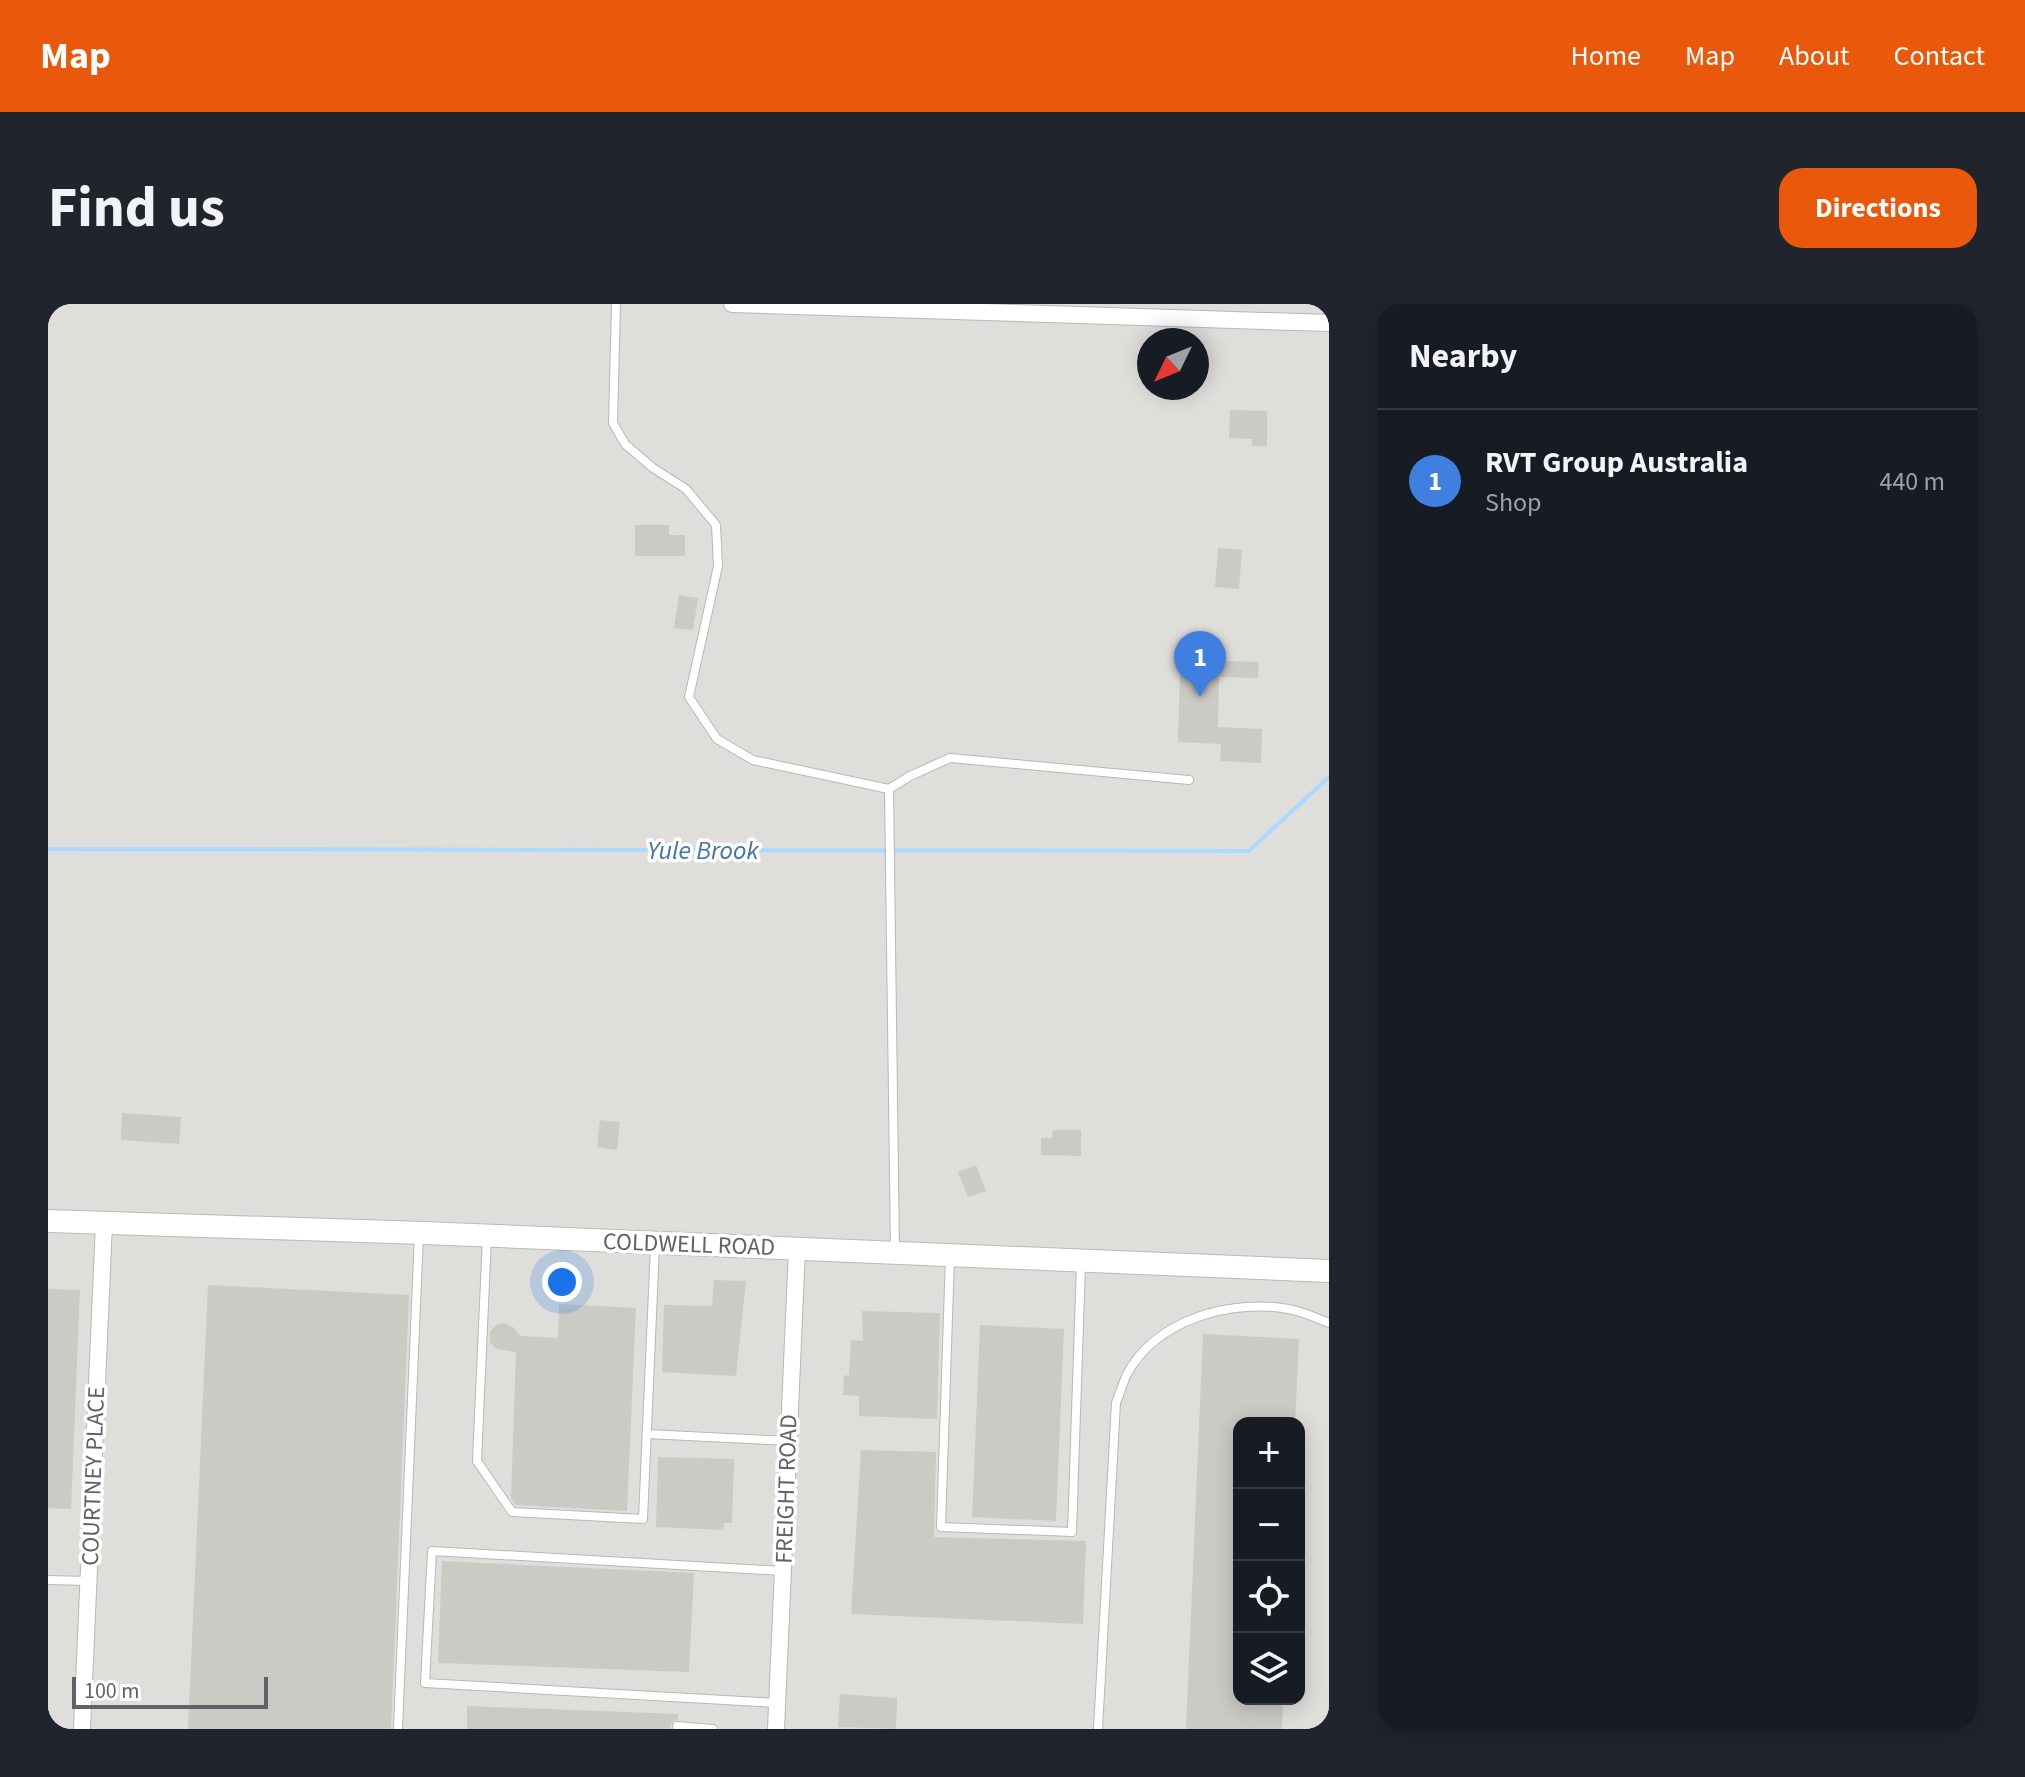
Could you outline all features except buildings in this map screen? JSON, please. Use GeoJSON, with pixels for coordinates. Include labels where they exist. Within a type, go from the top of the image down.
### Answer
{"type":"FeatureCollection","features":[{"type":"Feature","properties":{"kind":"street"},"geometry":{"type":"LineString","coordinates":[[732,304],[1329,323]]}},
{"type":"Feature","properties":{"kind":"street","name":"COLDWELL ROAD"},"geometry":{"type":"LineString","coordinates":[[48,1221],[419,1233],[1329,1271]]}},
{"type":"Feature","properties":{"kind":"street","name":"COURTNEY PLACE"},"geometry":{"type":"LineString","coordinates":[[82,1729],[104,1223]]}},
{"type":"Feature","properties":{"kind":"street","name":"FREIGHT ROAD"},"geometry":{"type":"LineString","coordinates":[[776,1729],[797,1249]]}},
{"type":"Feature","properties":{"kind":"lane"},"geometry":{"type":"LineString","coordinates":[[616,304],[613,423],[625,444],[653,468],[686,489],[716,525],[718,566],[689,697],[717,739],[753,760],[889,789],[950,758],[1189,780]]}},
{"type":"Feature","properties":{"kind":"lane"},"geometry":{"type":"LineString","coordinates":[[889,789],[895,1253]]}},
{"type":"Feature","properties":{"kind":"lane"},"geometry":{"type":"LineString","coordinates":[[398,1729],[419,1233]]}},
{"type":"Feature","properties":{"kind":"lane"},"geometry":{"type":"LineString","coordinates":[[487,1236],[477,1461],[512,1512],[643,1519],[656,1243]]}},
{"type":"Feature","properties":{"kind":"lane"},"geometry":{"type":"LineString","coordinates":[[950,1256],[941,1527],[1072,1532],[1081,1261]]}},
{"type":"Feature","properties":{"kind":"lane"},"geometry":{"type":"LineString","coordinates":[[1098,1729],[1116,1403],[1128,1373],[1151,1344],[1200,1314],[1245,1306],[1290,1309],[1329,1323]]}},
{"type":"Feature","properties":{"kind":"lane"},"geometry":{"type":"LineString","coordinates":[[647,1434],[789,1441]]}},
{"type":"Feature","properties":{"kind":"lane"},"geometry":{"type":"LineString","coordinates":[[777,1703],[425,1683],[432,1551],[783,1571]]}},
{"type":"Feature","properties":{"kind":"lane"},"geometry":{"type":"LineString","coordinates":[[48,1580],[89,1581]]}},
{"type":"Feature","properties":{"kind":"lane"},"geometry":{"type":"LineString","coordinates":[[677,1726],[713,1729]]}},
{"type":"Feature","properties":{"kind":"shaded area"},"geometry":{"type":"Polygon","coordinates":[[[48,304],[1329,304],[1329,1729],[48,1729],[48,304]]]}},
{"type":"Feature","properties":{"kind":"waterway","name":"Yule Brook"},"geometry":{"type":"LineString","coordinates":[[48,849],[1249,851],[1329,777]]}},
{"type":"Feature","properties":{"kind":"place","name":"RVT Group Australia"},"geometry":{"type":"Point","coordinates":[1200,697]}}]}
